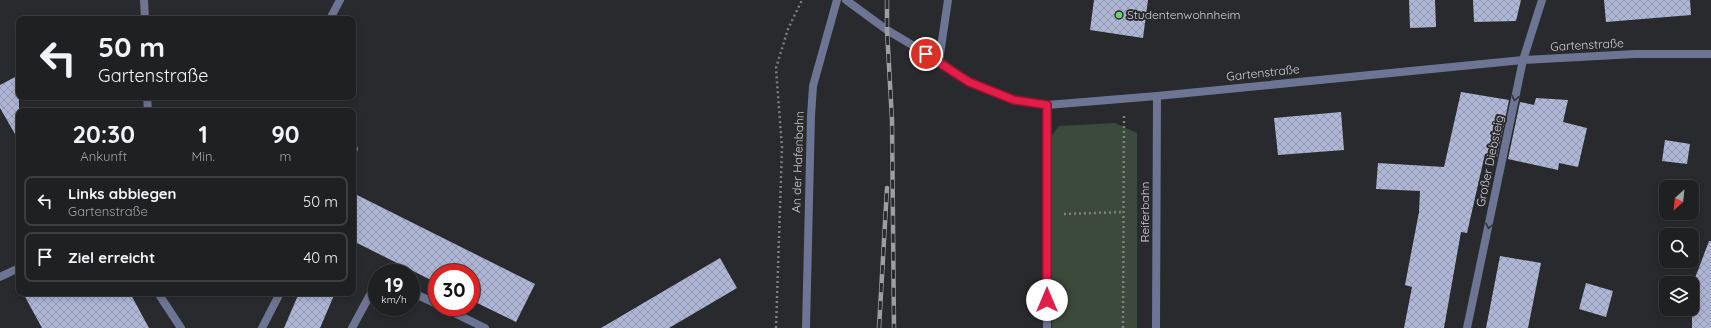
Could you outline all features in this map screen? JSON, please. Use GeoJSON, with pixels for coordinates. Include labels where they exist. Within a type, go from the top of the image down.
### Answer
{"type":"FeatureCollection","features":[{"type":"Feature","properties":{"kind":"street"},"geometry":{"type":"LineString","coordinates":[[144,0],[145,16]]}},
{"type":"Feature","properties":{"kind":"street"},"geometry":{"type":"LineString","coordinates":[[332,16],[340,0]]}},
{"type":"Feature","properties":{"kind":"street","name":"An der Hafenbahn"},"geometry":{"type":"LineString","coordinates":[[806,328],[813,86],[837,0]]}},
{"type":"Feature","properties":{"kind":"street","name":"Gartenstraße"},"geometry":{"type":"LineString","coordinates":[[846,0],[887,30],[939,61],[969,82],[1014,100],[1047,105],[1157,96],[1523,60],[1635,54],[1711,54]]}},
{"type":"Feature","properties":{"kind":"street"},"geometry":{"type":"LineString","coordinates":[[939,61],[948,0]]}},
{"type":"Feature","properties":{"kind":"street","name":"Großer Diebsteig"},"geometry":{"type":"LineString","coordinates":[[1467,328],[1523,60],[1542,0]]}},
{"type":"Feature","properties":{"kind":"street","name":"Reiferbahn"},"geometry":{"type":"LineString","coordinates":[[1156,328],[1157,96]]}},
{"type":"Feature","properties":{"kind":"street"},"geometry":{"type":"LineString","coordinates":[[1047,105],[1047,328]]}},
{"type":"Feature","properties":{"kind":"street"},"geometry":{"type":"LineString","coordinates":[[0,277],[16,269]]}},
{"type":"Feature","properties":{"kind":"street"},"geometry":{"type":"LineString","coordinates":[[160,296],[180,328]]}},
{"type":"Feature","properties":{"kind":"street"},"geometry":{"type":"LineString","coordinates":[[262,328],[278,296]]}},
{"type":"Feature","properties":{"kind":"street"},"geometry":{"type":"LineString","coordinates":[[352,328],[368,299]]}},
{"type":"Feature","properties":{"kind":"street"},"geometry":{"type":"LineString","coordinates":[[460,316],[485,328]]}},
{"type":"Feature","properties":{"kind":"path"},"geometry":{"type":"LineString","coordinates":[[776,328],[782,148],[776,68],[788,29],[802,0]]}},
{"type":"Feature","properties":{"kind":"path"},"geometry":{"type":"LineString","coordinates":[[1123,328],[1124,99]]}},
{"type":"Feature","properties":{"kind":"path"},"geometry":{"type":"LineString","coordinates":[[1047,214],[1124,212]]}},
{"type":"Feature","properties":{"kind":"green space"},"geometry":{"type":"Polygon","coordinates":[[[1115,123],[1137,133],[1137,328],[1052,328],[1052,135],[1059,126],[1115,123]]]}},
{"type":"Feature","properties":{"kind":"building","name":"Studentenwohnheim"},"geometry":{"type":"Polygon","coordinates":[[[1094,0],[1148,0],[1143,38],[1090,30],[1094,0]]]}},
{"type":"Feature","properties":{"kind":"building"},"geometry":{"type":"Polygon","coordinates":[[[1409,0],[1435,0],[1436,27],[1410,28],[1409,0]]]}},
{"type":"Feature","properties":{"kind":"building"},"geometry":{"type":"Polygon","coordinates":[[[1473,0],[1521,0],[1516,21],[1474,22],[1473,0]]]}},
{"type":"Feature","properties":{"kind":"building"},"geometry":{"type":"Polygon","coordinates":[[[1604,0],[1690,0],[1691,15],[1606,22],[1604,0]]]}},
{"type":"Feature","properties":{"kind":"building"},"geometry":{"type":"Polygon","coordinates":[[[16,77],[16,100],[19,100],[19,108],[16,108],[16,136],[0,108],[0,85],[16,77]]]}},
{"type":"Feature","properties":{"kind":"building"},"geometry":{"type":"Polygon","coordinates":[[[1461,92],[1509,100],[1497,157],[1485,154],[1467,233],[1461,232],[1444,328],[1404,328],[1412,287],[1405,285],[1419,212],[1420,191],[1376,189],[1378,163],[1444,167],[1461,92]]]}},
{"type":"Feature","properties":{"kind":"building"},"geometry":{"type":"Polygon","coordinates":[[[1536,98],[1568,100],[1563,122],[1587,128],[1578,167],[1559,163],[1558,170],[1508,159],[1520,102],[1534,105],[1536,98]]]}},
{"type":"Feature","properties":{"kind":"building"},"geometry":{"type":"Polygon","coordinates":[[[1341,112],[1344,150],[1278,155],[1274,118],[1341,112]]]}},
{"type":"Feature","properties":{"kind":"building"},"geometry":{"type":"Polygon","coordinates":[[[1665,140],[1690,144],[1687,164],[1662,161],[1665,140]]]}},
{"type":"Feature","properties":{"kind":"building"},"geometry":{"type":"Polygon","coordinates":[[[356,194],[535,284],[516,322],[480,304],[480,264],[428,264],[428,278],[420,274],[420,264],[399,264],[356,242],[356,194]]]}},
{"type":"Feature","properties":{"kind":"building"},"geometry":{"type":"Polygon","coordinates":[[[1709,241],[1711,241],[1711,328],[1692,328],[1692,316],[1699,316],[1699,276],[1696,276],[1709,241]]]}},
{"type":"Feature","properties":{"kind":"building"},"geometry":{"type":"Polygon","coordinates":[[[1500,256],[1541,263],[1528,328],[1486,328],[1500,256]]]}},
{"type":"Feature","properties":{"kind":"building"},"geometry":{"type":"Polygon","coordinates":[[[720,258],[737,288],[669,328],[601,328],[720,258]]]}},
{"type":"Feature","properties":{"kind":"building"},"geometry":{"type":"Polygon","coordinates":[[[1586,283],[1613,291],[1606,317],[1579,309],[1586,283]]]}},
{"type":"Feature","properties":{"kind":"building"},"geometry":{"type":"Polygon","coordinates":[[[25,296],[132,296],[149,328],[42,328],[25,296]]]}},
{"type":"Feature","properties":{"kind":"building"},"geometry":{"type":"Polygon","coordinates":[[[298,296],[334,296],[320,328],[284,328],[298,296]]]}},
{"type":"Feature","properties":{"kind":"railway"},"geometry":{"type":"LineString","coordinates":[[887,0],[887,30],[892,120],[894,328]]}},
{"type":"Feature","properties":{"kind":"railway"},"geometry":{"type":"LineString","coordinates":[[879,328],[887,188]]}},
{"type":"Feature","properties":{"kind":"place","name":"Studentenwohnheim"},"geometry":{"type":"Point","coordinates":[1119,15]}},
{"type":"Feature","properties":{"kind":"route"},"geometry":{"type":"LineString","coordinates":[[926,54],[939,61],[969,82],[1014,100],[1047,105],[1047,300]]}}]}
